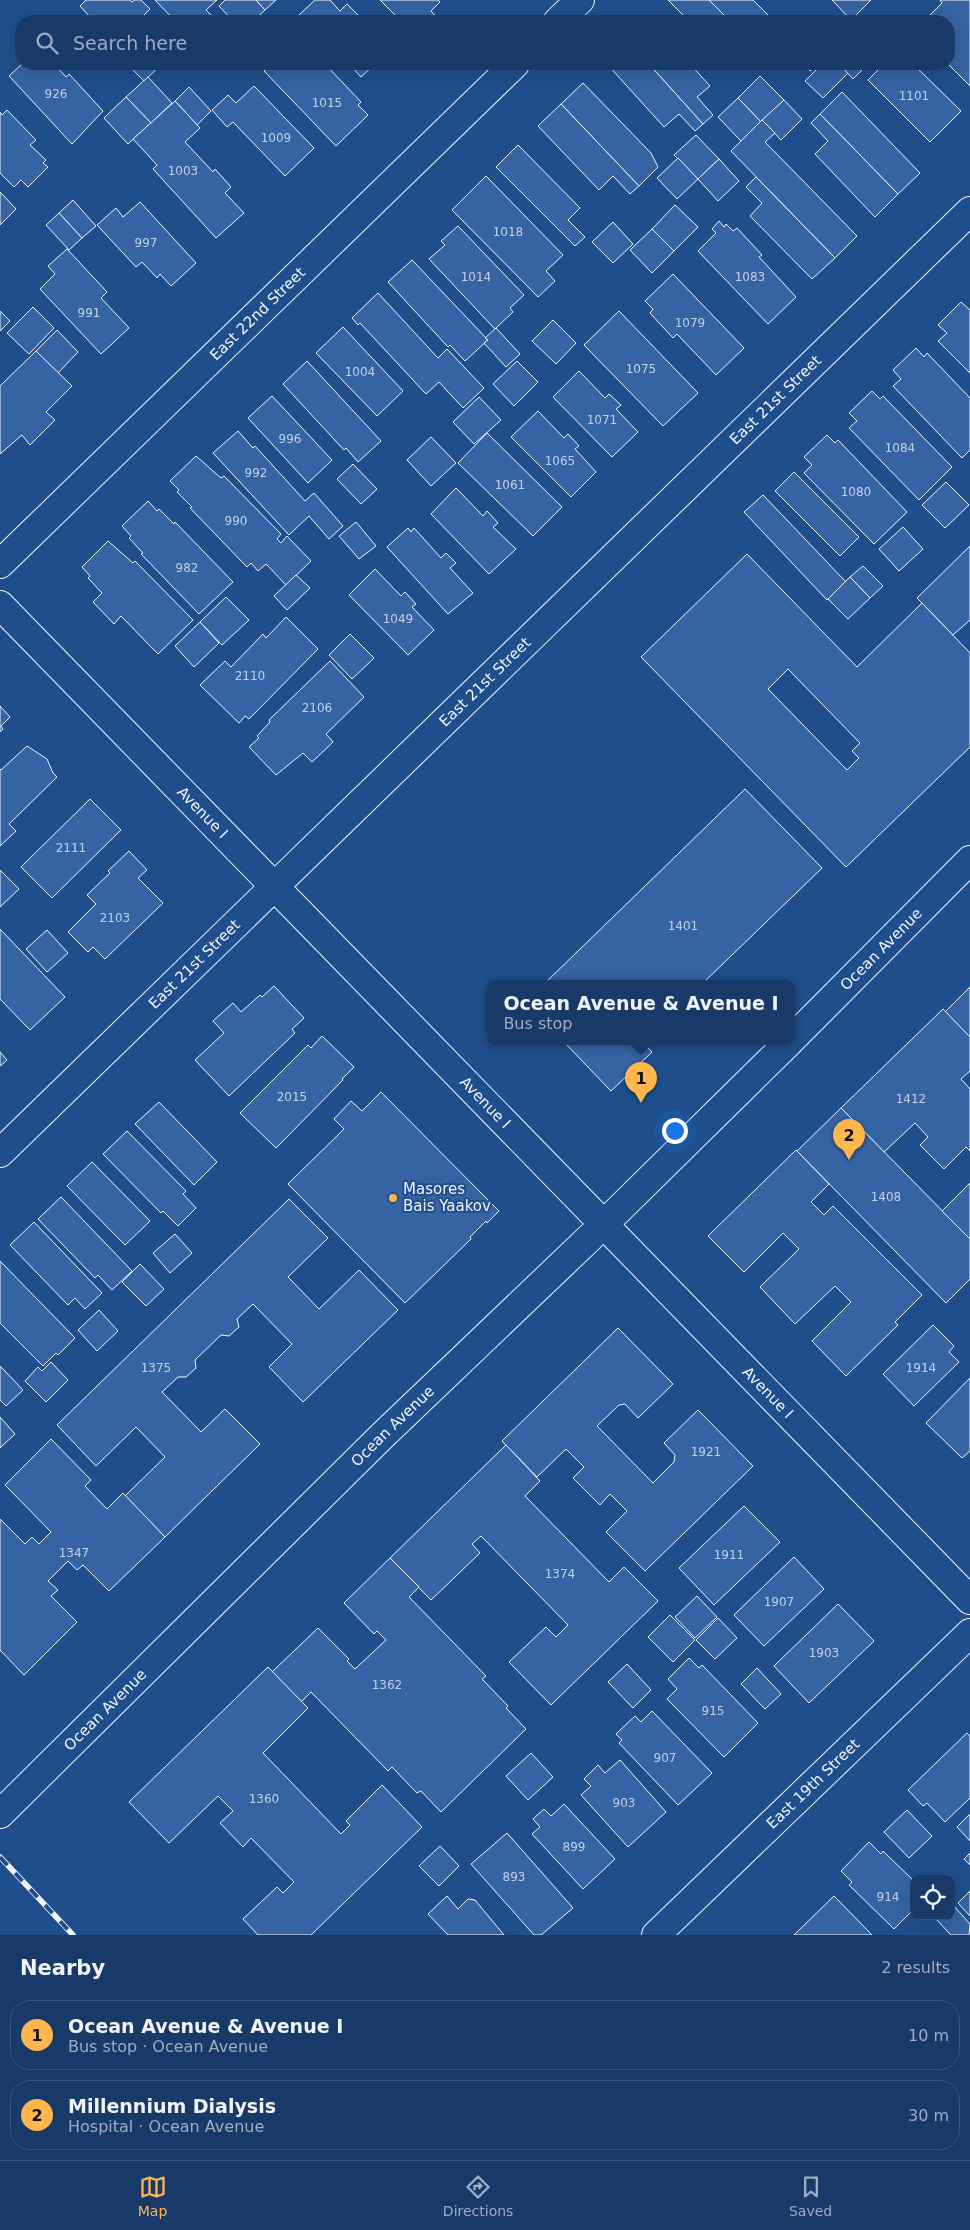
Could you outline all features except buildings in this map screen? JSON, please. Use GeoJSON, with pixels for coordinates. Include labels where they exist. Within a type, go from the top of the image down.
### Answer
{"type":"FeatureCollection","features":[{"type":"Feature","properties":{"kind":"street"},"geometry":{"type":"LineString","coordinates":[[564,15],[580,0]]}},
{"type":"Feature","properties":{"kind":"street","name":"East 22nd Street"},"geometry":{"type":"LineString","coordinates":[[0,564],[509,70]]}},
{"type":"Feature","properties":{"kind":"street","name":"East 21st Street"},"geometry":{"type":"LineString","coordinates":[[0,1153],[970,211]]}},
{"type":"Feature","properties":{"kind":"street","name":"Avenue I"},"geometry":{"type":"LineString","coordinates":[[0,605],[970,1600]]}},
{"type":"Feature","properties":{"kind":"street","name":"Ocean Avenue"},"geometry":{"type":"LineString","coordinates":[[795,1036],[970,860]]}},
{"type":"Feature","properties":{"kind":"street","name":"Ocean Avenue"},"geometry":{"type":"LineString","coordinates":[[0,1814],[383,1435],[603,1225],[786,1045]]}},
{"type":"Feature","properties":{"kind":"street","name":"East 19th Street"},"geometry":{"type":"LineString","coordinates":[[656,1935],[970,1633]]}},
{"type":"Feature","properties":{"kind":"railway"},"geometry":{"type":"LineString","coordinates":[[0,1857],[73,1935]]}},
{"type":"Feature","properties":{"kind":"place","name":"Ocean Avenue & Avenue I"},"geometry":{"type":"Point","coordinates":[641,1103]}},
{"type":"Feature","properties":{"kind":"place","name":"Millennium Dialysis"},"geometry":{"type":"Point","coordinates":[849,1160]}},
{"type":"Feature","properties":{"kind":"place","name":"Masores Bais Yaakov"},"geometry":{"type":"Point","coordinates":[393,1198]}}]}
